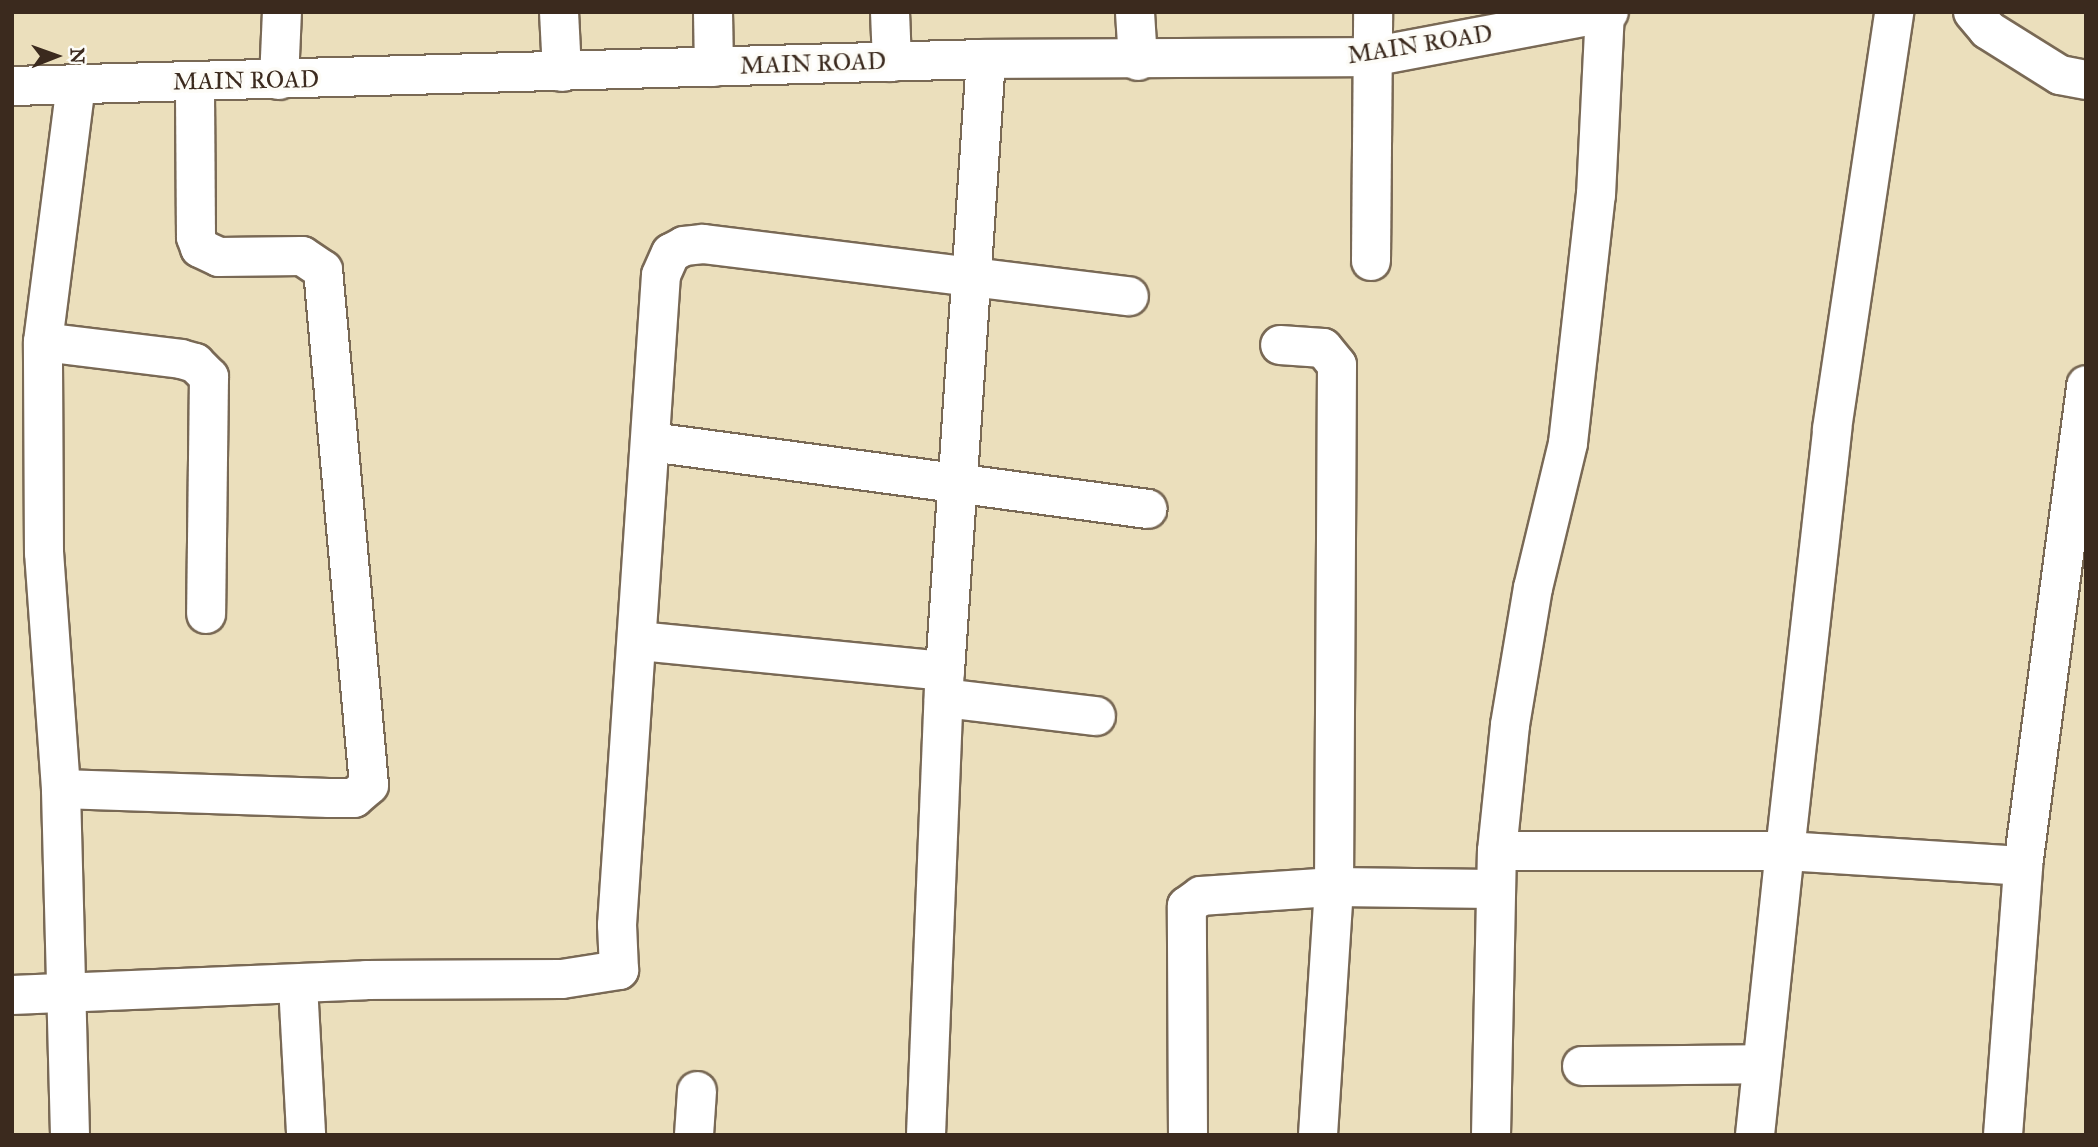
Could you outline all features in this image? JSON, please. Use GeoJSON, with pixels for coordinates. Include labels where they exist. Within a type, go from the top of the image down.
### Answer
{"type":"FeatureCollection","features":[{"type":"Feature","properties":{"kind":"street"},"geometry":{"type":"LineString","coordinates":[[279,80],[282,12]]}},
{"type":"Feature","properties":{"kind":"street"},"geometry":{"type":"LineString","coordinates":[[559,12],[562,72]]}},
{"type":"Feature","properties":{"kind":"street"},"geometry":{"type":"LineString","coordinates":[[713,12],[714,67]]}},
{"type":"Feature","properties":{"kind":"street"},"geometry":{"type":"LineString","coordinates":[[890,12],[892,62]]}},
{"type":"Feature","properties":{"kind":"street"},"geometry":{"type":"LineString","coordinates":[[1135,12],[1138,61]]}},
{"type":"Feature","properties":{"kind":"street"},"geometry":{"type":"LineString","coordinates":[[1371,261],[1373,12]]}},
{"type":"Feature","properties":{"kind":"street"},"geometry":{"type":"LineString","coordinates":[[1755,1135],[1834,415],[1894,12]]}},
{"type":"Feature","properties":{"kind":"street"},"geometry":{"type":"LineString","coordinates":[[1973,12],[1988,30],[2060,75],[2086,80]]}},
{"type":"Feature","properties":{"kind":"street"},"geometry":{"type":"LineString","coordinates":[[1491,1135],[1494,889],[1497,851],[1519,670],[1567,443],[1596,195],[1607,13]]}},
{"type":"Feature","properties":{"kind":"street","name":"MAIN ROAD"},"geometry":{"type":"LineString","coordinates":[[12,86],[892,62],[1371,57],[1607,13]]}},
{"type":"Feature","properties":{"kind":"street"},"geometry":{"type":"LineString","coordinates":[[926,1135],[945,684],[986,60]]}},
{"type":"Feature","properties":{"kind":"street"},"geometry":{"type":"LineString","coordinates":[[61,789],[354,798],[369,785],[323,270],[302,256],[219,257],[200,248],[196,237],[195,82]]}},
{"type":"Feature","properties":{"kind":"street"},"geometry":{"type":"LineString","coordinates":[[70,1135],[64,995],[61,789],[44,553],[43,342],[76,85]]}},
{"type":"Feature","properties":{"kind":"street"},"geometry":{"type":"LineString","coordinates":[[12,995],[562,979],[620,970],[617,925],[639,641],[661,275],[671,253],[684,246],[972,275],[1129,296]]}},
{"type":"Feature","properties":{"kind":"street"},"geometry":{"type":"LineString","coordinates":[[43,342],[181,359],[195,363],[209,377],[206,614]]}},
{"type":"Feature","properties":{"kind":"street"},"geometry":{"type":"LineString","coordinates":[[1280,345],[1323,348],[1337,365],[1335,887],[1318,1135]]}},
{"type":"Feature","properties":{"kind":"street"},"geometry":{"type":"LineString","coordinates":[[2003,1135],[2022,866],[2086,385]]}},
{"type":"Feature","properties":{"kind":"street"},"geometry":{"type":"LineString","coordinates":[[651,442],[1147,509]]}},
{"type":"Feature","properties":{"kind":"street"},"geometry":{"type":"LineString","coordinates":[[639,641],[945,684],[1096,716]]}},
{"type":"Feature","properties":{"kind":"street"},"geometry":{"type":"LineString","coordinates":[[1497,851],[1785,851],[2022,866]]}},
{"type":"Feature","properties":{"kind":"street"},"geometry":{"type":"LineString","coordinates":[[1188,1135],[1187,906],[1201,896],[1335,887],[1494,889]]}},
{"type":"Feature","properties":{"kind":"street"},"geometry":{"type":"LineString","coordinates":[[298,985],[306,1135]]}},
{"type":"Feature","properties":{"kind":"street"},"geometry":{"type":"LineString","coordinates":[[1582,1066],[1762,1064]]}},
{"type":"Feature","properties":{"kind":"street"},"geometry":{"type":"LineString","coordinates":[[694,1135],[697,1091]]}}]}
